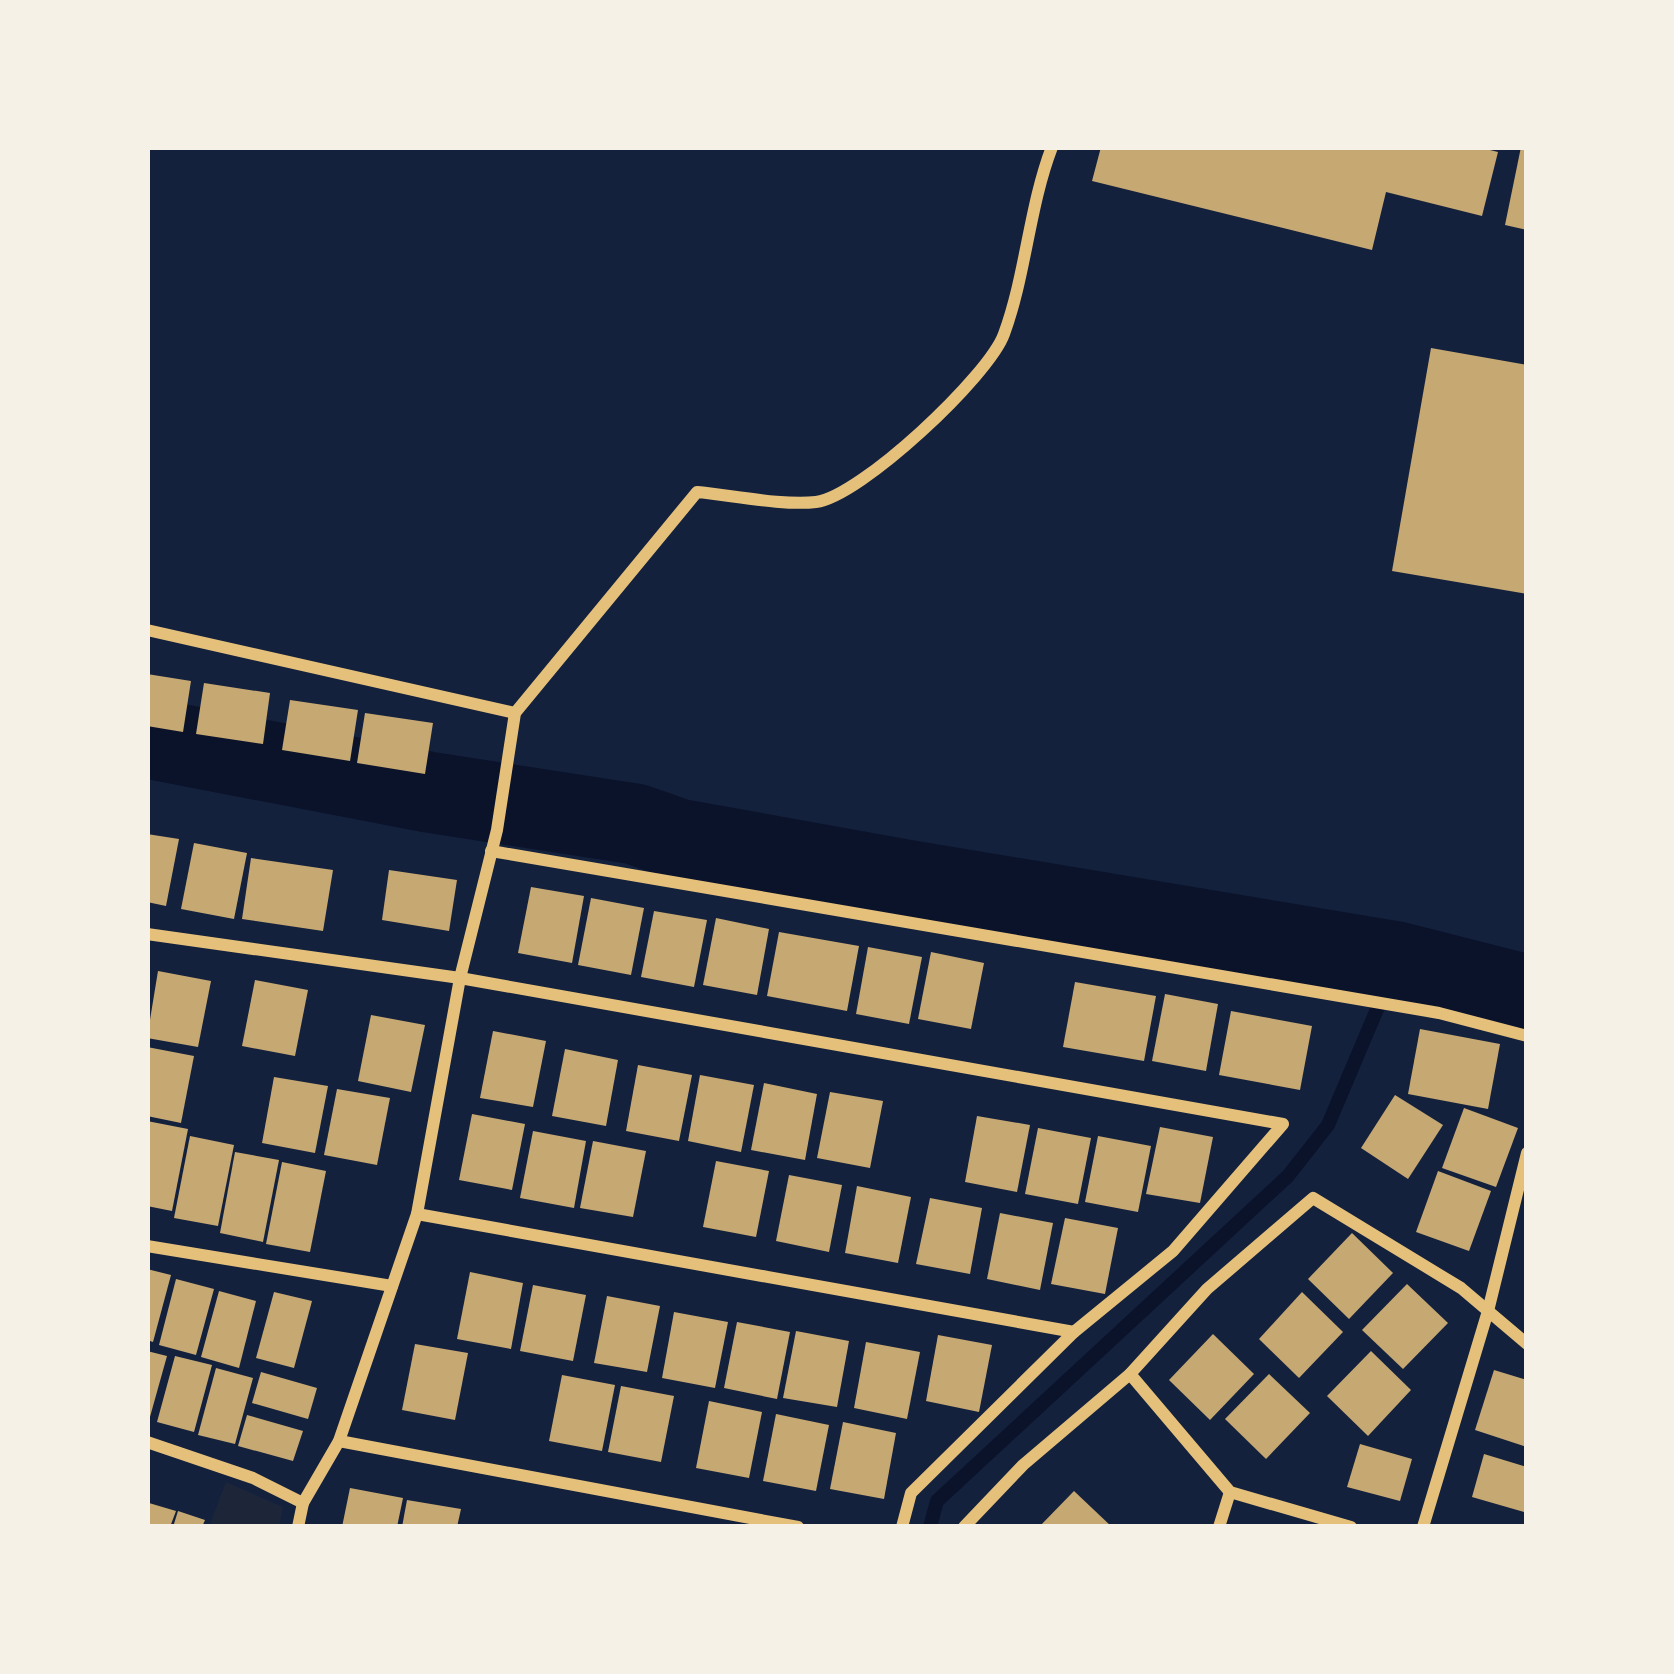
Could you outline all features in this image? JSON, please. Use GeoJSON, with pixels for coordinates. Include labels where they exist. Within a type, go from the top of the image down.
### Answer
{"type":"FeatureCollection","features":[{"type":"Feature","properties":{"kind":"street"},"geometry":{"type":"LineString","coordinates":[[298,1527],[303,1503],[339,1441],[417,1214],[460,978],[497,830],[515,713],[697,492],[819,502],[878,469],[934,424],[1004,338],[1041,175],[1052,147]]}},
{"type":"Feature","properties":{"kind":"street"},"geometry":{"type":"LineString","coordinates":[[147,630],[515,713]]}},
{"type":"Feature","properties":{"kind":"street"},"geometry":{"type":"LineString","coordinates":[[491,851],[1416,1009],[1527,1036]]}},
{"type":"Feature","properties":{"kind":"street"},"geometry":{"type":"LineString","coordinates":[[147,934],[460,978],[1283,1124],[1173,1252],[1074,1332],[911,1493],[902,1527]]}},
{"type":"Feature","properties":{"kind":"street"},"geometry":{"type":"LineString","coordinates":[[1423,1527],[1488,1310],[1527,1153]]}},
{"type":"Feature","properties":{"kind":"street"},"geometry":{"type":"LineString","coordinates":[[964,1527],[1023,1465],[1130,1374],[1207,1289],[1313,1198],[1461,1288],[1527,1344]]}},
{"type":"Feature","properties":{"kind":"street"},"geometry":{"type":"LineString","coordinates":[[417,1214],[1074,1332]]}},
{"type":"Feature","properties":{"kind":"street"},"geometry":{"type":"LineString","coordinates":[[147,1246],[392,1286]]}},
{"type":"Feature","properties":{"kind":"street"},"geometry":{"type":"LineString","coordinates":[[1130,1374],[1230,1492],[1351,1527]]}},
{"type":"Feature","properties":{"kind":"street"},"geometry":{"type":"LineString","coordinates":[[339,1441],[798,1527]]}},
{"type":"Feature","properties":{"kind":"street"},"geometry":{"type":"LineString","coordinates":[[147,1442],[253,1478],[303,1503]]}},
{"type":"Feature","properties":{"kind":"street"},"geometry":{"type":"LineString","coordinates":[[1219,1527],[1230,1492]]}},
{"type":"Feature","properties":{"kind":"shaded area"},"geometry":{"type":"Polygon","coordinates":[[[226,1482],[283,1507],[279,1527],[209,1527],[226,1482]]]}},
{"type":"Feature","properties":{"kind":"building"},"geometry":{"type":"Polygon","coordinates":[[[1101,147],[1478,147],[1498,152],[1482,216],[1386,192],[1372,250],[1092,181],[1101,147]]]}},
{"type":"Feature","properties":{"kind":"building"},"geometry":{"type":"Polygon","coordinates":[[[1521,147],[1527,147],[1527,230],[1505,225],[1521,147]]]}},
{"type":"Feature","properties":{"kind":"building"},"geometry":{"type":"Polygon","coordinates":[[[1431,348],[1527,365],[1527,594],[1392,571],[1431,348]]]}},
{"type":"Feature","properties":{"kind":"building"},"geometry":{"type":"Polygon","coordinates":[[[147,674],[191,681],[183,732],[147,726],[147,674]]]}},
{"type":"Feature","properties":{"kind":"building"},"geometry":{"type":"Polygon","coordinates":[[[204,683],[270,693],[263,744],[196,734],[204,683]]]}},
{"type":"Feature","properties":{"kind":"building"},"geometry":{"type":"Polygon","coordinates":[[[290,700],[358,710],[350,761],[282,750],[290,700]]]}},
{"type":"Feature","properties":{"kind":"building"},"geometry":{"type":"Polygon","coordinates":[[[365,713],[433,723],[425,774],[357,763],[365,713]]]}},
{"type":"Feature","properties":{"kind":"building"},"geometry":{"type":"Polygon","coordinates":[[[147,834],[179,839],[166,906],[147,902],[147,834]]]}},
{"type":"Feature","properties":{"kind":"building"},"geometry":{"type":"Polygon","coordinates":[[[194,843],[247,853],[234,919],[181,909],[194,843]]]}},
{"type":"Feature","properties":{"kind":"building"},"geometry":{"type":"Polygon","coordinates":[[[251,858],[333,870],[323,931],[242,919],[251,858]]]}},
{"type":"Feature","properties":{"kind":"building"},"geometry":{"type":"Polygon","coordinates":[[[389,870],[457,880],[449,931],[382,920],[389,870]]]}},
{"type":"Feature","properties":{"kind":"building"},"geometry":{"type":"Polygon","coordinates":[[[531,887],[584,896],[572,963],[518,953],[531,887]]]}},
{"type":"Feature","properties":{"kind":"building"},"geometry":{"type":"Polygon","coordinates":[[[591,898],[644,908],[631,975],[578,965],[591,898]]]}},
{"type":"Feature","properties":{"kind":"building"},"geometry":{"type":"Polygon","coordinates":[[[654,911],[707,920],[694,987],[641,977],[654,911]]]}},
{"type":"Feature","properties":{"kind":"building"},"geometry":{"type":"Polygon","coordinates":[[[716,918],[769,929],[757,995],[703,985],[716,918]]]}},
{"type":"Feature","properties":{"kind":"building"},"geometry":{"type":"Polygon","coordinates":[[[779,932],[859,946],[847,1011],[767,996],[779,932]]]}},
{"type":"Feature","properties":{"kind":"building"},"geometry":{"type":"Polygon","coordinates":[[[868,947],[922,957],[909,1024],[856,1014],[868,947]]]}},
{"type":"Feature","properties":{"kind":"building"},"geometry":{"type":"Polygon","coordinates":[[[931,952],[984,963],[971,1029],[918,1019],[931,952]]]}},
{"type":"Feature","properties":{"kind":"building"},"geometry":{"type":"Polygon","coordinates":[[[158,971],[211,981],[198,1047],[147,1038],[158,971]]]}},
{"type":"Feature","properties":{"kind":"building"},"geometry":{"type":"Polygon","coordinates":[[[255,980],[308,990],[295,1056],[242,1046],[255,980]]]}},
{"type":"Feature","properties":{"kind":"building"},"geometry":{"type":"Polygon","coordinates":[[[1075,982],[1156,996],[1144,1061],[1063,1047],[1075,982]]]}},
{"type":"Feature","properties":{"kind":"building"},"geometry":{"type":"Polygon","coordinates":[[[1165,994],[1218,1004],[1206,1071],[1152,1061],[1165,994]]]}},
{"type":"Feature","properties":{"kind":"building"},"geometry":{"type":"Polygon","coordinates":[[[1231,1011],[1312,1026],[1300,1090],[1219,1075],[1231,1011]]]}},
{"type":"Feature","properties":{"kind":"building"},"geometry":{"type":"Polygon","coordinates":[[[371,1015],[425,1025],[411,1092],[358,1081],[371,1015]]]}},
{"type":"Feature","properties":{"kind":"building"},"geometry":{"type":"Polygon","coordinates":[[[1420,1029],[1500,1044],[1488,1109],[1408,1094],[1420,1029]]]}},
{"type":"Feature","properties":{"kind":"building"},"geometry":{"type":"Polygon","coordinates":[[[493,1031],[546,1041],[533,1107],[480,1098],[493,1031]]]}},
{"type":"Feature","properties":{"kind":"building"},"geometry":{"type":"Polygon","coordinates":[[[147,1047],[194,1056],[181,1123],[147,1116],[147,1047]]]}},
{"type":"Feature","properties":{"kind":"building"},"geometry":{"type":"Polygon","coordinates":[[[565,1049],[618,1060],[606,1126],[552,1116],[565,1049]]]}},
{"type":"Feature","properties":{"kind":"building"},"geometry":{"type":"Polygon","coordinates":[[[638,1065],[692,1075],[679,1141],[626,1131],[638,1065]]]}},
{"type":"Feature","properties":{"kind":"building"},"geometry":{"type":"Polygon","coordinates":[[[700,1075],[754,1085],[741,1152],[688,1141],[700,1075]]]}},
{"type":"Feature","properties":{"kind":"building"},"geometry":{"type":"Polygon","coordinates":[[[274,1077],[328,1086],[315,1153],[262,1143],[274,1077]]]}},
{"type":"Feature","properties":{"kind":"building"},"geometry":{"type":"Polygon","coordinates":[[[764,1083],[817,1094],[805,1160],[751,1150],[764,1083]]]}},
{"type":"Feature","properties":{"kind":"building"},"geometry":{"type":"Polygon","coordinates":[[[337,1089],[390,1098],[377,1165],[324,1155],[337,1089]]]}},
{"type":"Feature","properties":{"kind":"building"},"geometry":{"type":"Polygon","coordinates":[[[830,1092],[883,1101],[870,1168],[817,1158],[830,1092]]]}},
{"type":"Feature","properties":{"kind":"building"},"geometry":{"type":"Polygon","coordinates":[[[1395,1095],[1443,1125],[1408,1179],[1361,1148],[1395,1095]]]}},
{"type":"Feature","properties":{"kind":"building"},"geometry":{"type":"Polygon","coordinates":[[[1464,1108],[1518,1128],[1496,1187],[1442,1168],[1464,1108]]]}},
{"type":"Feature","properties":{"kind":"building"},"geometry":{"type":"Polygon","coordinates":[[[472,1114],[525,1124],[512,1190],[459,1180],[472,1114]]]}},
{"type":"Feature","properties":{"kind":"building"},"geometry":{"type":"Polygon","coordinates":[[[977,1116],[1030,1125],[1017,1192],[965,1182],[977,1116]]]}},
{"type":"Feature","properties":{"kind":"building"},"geometry":{"type":"Polygon","coordinates":[[[147,1121],[188,1129],[172,1211],[147,1206],[147,1121]]]}},
{"type":"Feature","properties":{"kind":"building"},"geometry":{"type":"Polygon","coordinates":[[[1160,1127],[1213,1137],[1200,1203],[1146,1194],[1160,1127]]]}},
{"type":"Feature","properties":{"kind":"building"},"geometry":{"type":"Polygon","coordinates":[[[1038,1128],[1091,1138],[1078,1204],[1025,1194],[1038,1128]]]}},
{"type":"Feature","properties":{"kind":"building"},"geometry":{"type":"Polygon","coordinates":[[[533,1131],[586,1141],[574,1208],[520,1198],[533,1131]]]}},
{"type":"Feature","properties":{"kind":"building"},"geometry":{"type":"Polygon","coordinates":[[[190,1136],[234,1145],[218,1226],[174,1218],[190,1136]]]}},
{"type":"Feature","properties":{"kind":"building"},"geometry":{"type":"Polygon","coordinates":[[[1098,1136],[1151,1146],[1138,1212],[1085,1202],[1098,1136]]]}},
{"type":"Feature","properties":{"kind":"building"},"geometry":{"type":"Polygon","coordinates":[[[593,1141],[646,1151],[633,1217],[580,1208],[593,1141]]]}},
{"type":"Feature","properties":{"kind":"building"},"geometry":{"type":"Polygon","coordinates":[[[235,1152],[279,1160],[263,1242],[220,1233],[235,1152]]]}},
{"type":"Feature","properties":{"kind":"building"},"geometry":{"type":"Polygon","coordinates":[[[716,1161],[769,1171],[756,1237],[703,1227],[716,1161]]]}},
{"type":"Feature","properties":{"kind":"building"},"geometry":{"type":"Polygon","coordinates":[[[282,1162],[326,1171],[310,1252],[266,1244],[282,1162]]]}},
{"type":"Feature","properties":{"kind":"building"},"geometry":{"type":"Polygon","coordinates":[[[1438,1171],[1491,1191],[1469,1251],[1416,1232],[1438,1171]]]}},
{"type":"Feature","properties":{"kind":"building"},"geometry":{"type":"Polygon","coordinates":[[[789,1175],[842,1185],[829,1252],[776,1241],[789,1175]]]}},
{"type":"Feature","properties":{"kind":"building"},"geometry":{"type":"Polygon","coordinates":[[[857,1186],[911,1197],[898,1263],[845,1253],[857,1186]]]}},
{"type":"Feature","properties":{"kind":"building"},"geometry":{"type":"Polygon","coordinates":[[[930,1198],[982,1208],[970,1274],[916,1264],[930,1198]]]}},
{"type":"Feature","properties":{"kind":"building"},"geometry":{"type":"Polygon","coordinates":[[[1000,1213],[1053,1223],[1040,1290],[987,1279],[1000,1213]]]}},
{"type":"Feature","properties":{"kind":"building"},"geometry":{"type":"Polygon","coordinates":[[[1065,1218],[1118,1228],[1105,1294],[1051,1284],[1065,1218]]]}},
{"type":"Feature","properties":{"kind":"building"},"geometry":{"type":"Polygon","coordinates":[[[1352,1233],[1393,1273],[1349,1319],[1308,1279],[1352,1233]]]}},
{"type":"Feature","properties":{"kind":"building"},"geometry":{"type":"Polygon","coordinates":[[[147,1269],[171,1275],[153,1342],[147,1340],[147,1269]]]}},
{"type":"Feature","properties":{"kind":"building"},"geometry":{"type":"Polygon","coordinates":[[[470,1272],[523,1283],[511,1349],[457,1339],[470,1272]]]}},
{"type":"Feature","properties":{"kind":"building"},"geometry":{"type":"Polygon","coordinates":[[[176,1279],[214,1289],[196,1355],[159,1345],[176,1279]]]}},
{"type":"Feature","properties":{"kind":"building"},"geometry":{"type":"Polygon","coordinates":[[[1407,1284],[1448,1323],[1403,1369],[1362,1330],[1407,1284]]]}},
{"type":"Feature","properties":{"kind":"building"},"geometry":{"type":"Polygon","coordinates":[[[533,1285],[586,1295],[573,1361],[520,1351],[533,1285]]]}},
{"type":"Feature","properties":{"kind":"building"},"geometry":{"type":"Polygon","coordinates":[[[219,1291],[256,1301],[239,1368],[201,1357],[219,1291]]]}},
{"type":"Feature","properties":{"kind":"building"},"geometry":{"type":"Polygon","coordinates":[[[274,1292],[312,1301],[294,1368],[256,1358],[274,1292]]]}},
{"type":"Feature","properties":{"kind":"building"},"geometry":{"type":"Polygon","coordinates":[[[1302,1292],[1343,1332],[1299,1378],[1259,1339],[1302,1292]]]}},
{"type":"Feature","properties":{"kind":"building"},"geometry":{"type":"Polygon","coordinates":[[[607,1296],[660,1306],[647,1372],[594,1363],[607,1296]]]}},
{"type":"Feature","properties":{"kind":"building"},"geometry":{"type":"Polygon","coordinates":[[[674,1312],[728,1322],[715,1388],[662,1378],[674,1312]]]}},
{"type":"Feature","properties":{"kind":"building"},"geometry":{"type":"Polygon","coordinates":[[[737,1322],[790,1332],[777,1399],[724,1388],[737,1322]]]}},
{"type":"Feature","properties":{"kind":"building"},"geometry":{"type":"Polygon","coordinates":[[[796,1331],[849,1341],[837,1407],[783,1398],[796,1331]]]}},
{"type":"Feature","properties":{"kind":"building"},"geometry":{"type":"Polygon","coordinates":[[[1213,1334],[1254,1374],[1210,1420],[1169,1380],[1213,1334]]]}},
{"type":"Feature","properties":{"kind":"building"},"geometry":{"type":"Polygon","coordinates":[[[938,1335],[992,1345],[979,1412],[926,1401],[938,1335]]]}},
{"type":"Feature","properties":{"kind":"building"},"geometry":{"type":"Polygon","coordinates":[[[866,1342],[920,1352],[907,1419],[854,1408],[866,1342]]]}},
{"type":"Feature","properties":{"kind":"building"},"geometry":{"type":"Polygon","coordinates":[[[415,1344],[468,1353],[455,1420],[402,1410],[415,1344]]]}},
{"type":"Feature","properties":{"kind":"building"},"geometry":{"type":"Polygon","coordinates":[[[147,1351],[167,1356],[148,1424],[147,1424],[147,1351]]]}},
{"type":"Feature","properties":{"kind":"building"},"geometry":{"type":"Polygon","coordinates":[[[1371,1351],[1411,1390],[1368,1436],[1327,1396],[1371,1351]]]}},
{"type":"Feature","properties":{"kind":"building"},"geometry":{"type":"Polygon","coordinates":[[[175,1356],[212,1365],[194,1432],[157,1422],[175,1356]]]}},
{"type":"Feature","properties":{"kind":"building"},"geometry":{"type":"Polygon","coordinates":[[[216,1368],[253,1378],[235,1444],[198,1435],[216,1368]]]}},
{"type":"Feature","properties":{"kind":"building"},"geometry":{"type":"Polygon","coordinates":[[[1494,1370],[1527,1380],[1527,1447],[1475,1430],[1494,1370]]]}},
{"type":"Feature","properties":{"kind":"building"},"geometry":{"type":"Polygon","coordinates":[[[261,1372],[317,1388],[308,1419],[252,1403],[261,1372]]]}},
{"type":"Feature","properties":{"kind":"building"},"geometry":{"type":"Polygon","coordinates":[[[1269,1374],[1310,1413],[1266,1459],[1225,1419],[1269,1374]]]}},
{"type":"Feature","properties":{"kind":"building"},"geometry":{"type":"Polygon","coordinates":[[[562,1375],[615,1385],[602,1451],[549,1441],[562,1375]]]}},
{"type":"Feature","properties":{"kind":"building"},"geometry":{"type":"Polygon","coordinates":[[[621,1386],[674,1396],[661,1462],[608,1452],[621,1386]]]}},
{"type":"Feature","properties":{"kind":"building"},"geometry":{"type":"Polygon","coordinates":[[[709,1401],[762,1412],[749,1478],[696,1468],[709,1401]]]}},
{"type":"Feature","properties":{"kind":"building"},"geometry":{"type":"Polygon","coordinates":[[[776,1414],[829,1425],[816,1491],[763,1481],[776,1414]]]}},
{"type":"Feature","properties":{"kind":"building"},"geometry":{"type":"Polygon","coordinates":[[[247,1415],[303,1431],[293,1461],[238,1446],[247,1415]]]}},
{"type":"Feature","properties":{"kind":"building"},"geometry":{"type":"Polygon","coordinates":[[[843,1422],[896,1433],[884,1499],[830,1489],[843,1422]]]}},
{"type":"Feature","properties":{"kind":"building"},"geometry":{"type":"Polygon","coordinates":[[[1360,1444],[1412,1459],[1400,1501],[1347,1487],[1360,1444]]]}},
{"type":"Feature","properties":{"kind":"building"},"geometry":{"type":"Polygon","coordinates":[[[1484,1454],[1527,1467],[1524,1512],[1472,1497],[1484,1454]]]}},
{"type":"Feature","properties":{"kind":"building"},"geometry":{"type":"Polygon","coordinates":[[[350,1488],[403,1498],[397,1527],[342,1527],[350,1488]]]}},
{"type":"Feature","properties":{"kind":"building"},"geometry":{"type":"Polygon","coordinates":[[[1074,1491],[1112,1527],[1039,1527],[1074,1491]]]}},
{"type":"Feature","properties":{"kind":"building"},"geometry":{"type":"Polygon","coordinates":[[[407,1500],[461,1509],[457,1527],[402,1527],[407,1500]]]}},
{"type":"Feature","properties":{"kind":"building"},"geometry":{"type":"Polygon","coordinates":[[[149,1503],[176,1511],[170,1527],[147,1527],[149,1503]]]}},
{"type":"Feature","properties":{"kind":"building"},"geometry":{"type":"Polygon","coordinates":[[[178,1511],[205,1520],[202,1527],[173,1527],[178,1511]]]}},
{"type":"Feature","properties":{"kind":"waterway"},"geometry":{"type":"LineString","coordinates":[[147,738],[428,792],[635,824],[678,839],[906,880],[1397,962],[1527,995]]}},
{"type":"Feature","properties":{"kind":"waterway"},"geometry":{"type":"LineString","coordinates":[[930,1527],[937,1501],[1288,1176],[1328,1125],[1397,962]]}}]}
